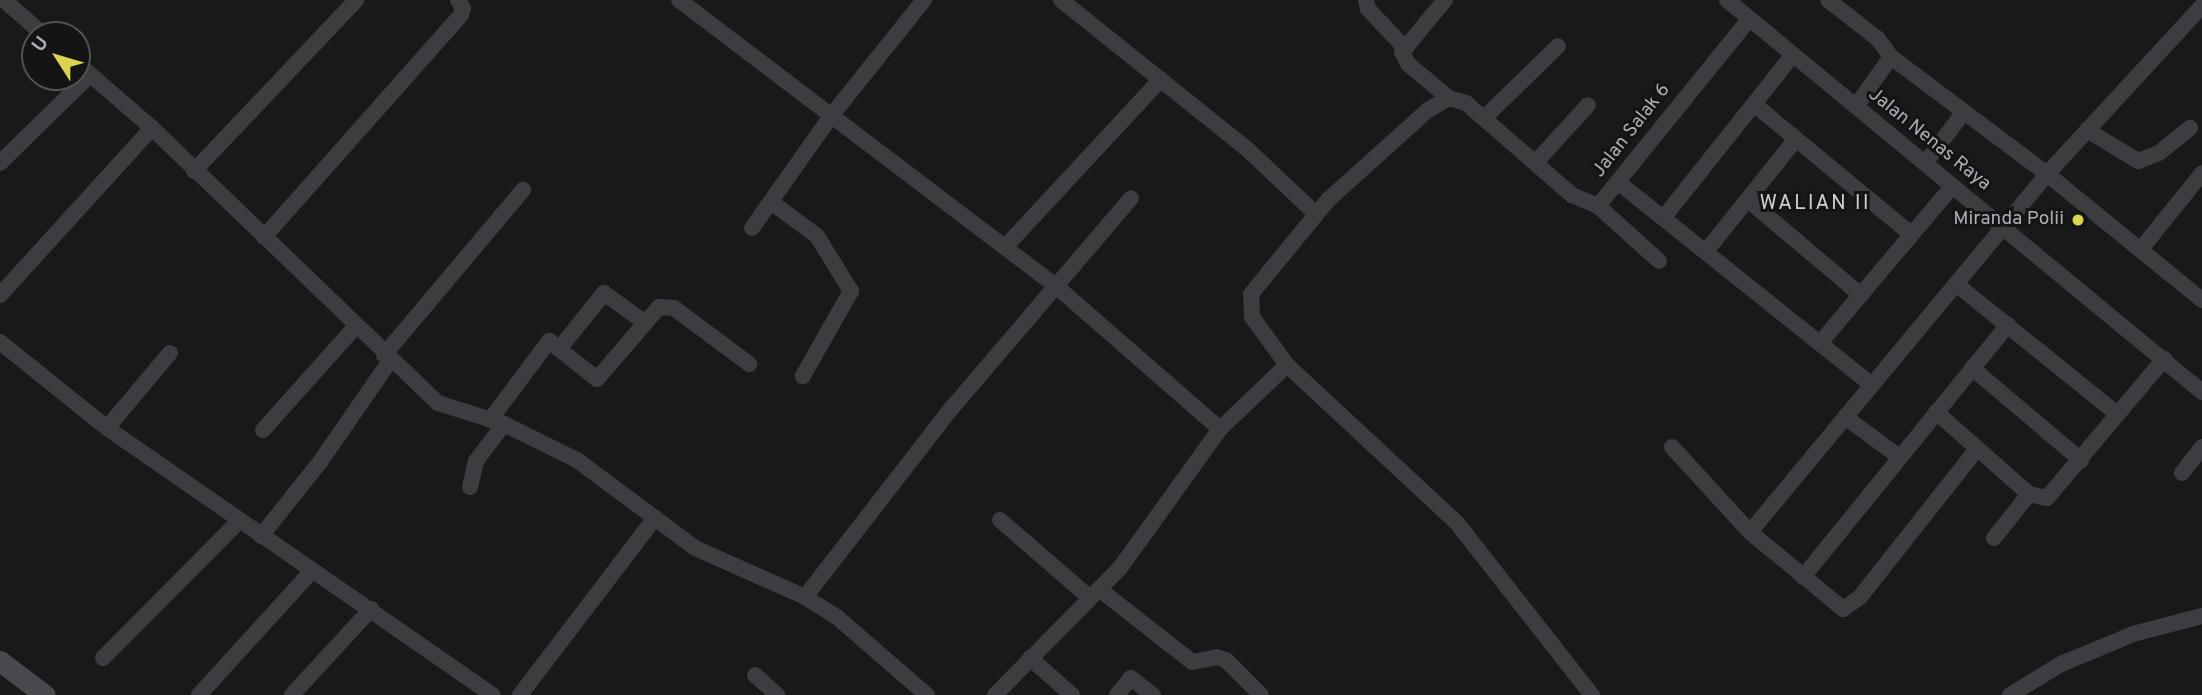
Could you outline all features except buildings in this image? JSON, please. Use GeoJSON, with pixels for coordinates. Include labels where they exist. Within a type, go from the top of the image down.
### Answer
{"type":"FeatureCollection","features":[{"type":"Feature","properties":{"kind":"street"},"geometry":{"type":"LineString","coordinates":[[4,0],[28,21]]}},
{"type":"Feature","properties":{"kind":"street"},"geometry":{"type":"LineString","coordinates":[[194,171],[356,0]]}},
{"type":"Feature","properties":{"kind":"street"},"geometry":{"type":"LineString","coordinates":[[264,237],[461,15],[463,8],[458,0]]}},
{"type":"Feature","properties":{"kind":"street"},"geometry":{"type":"LineString","coordinates":[[679,0],[1056,286],[1220,429]]}},
{"type":"Feature","properties":{"kind":"street"},"geometry":{"type":"LineString","coordinates":[[752,228],[831,116],[924,0]]}},
{"type":"Feature","properties":{"kind":"street"},"geometry":{"type":"LineString","coordinates":[[1061,0],[1247,149],[1316,214]]}},
{"type":"Feature","properties":{"kind":"street","name":"Jalan Salak 6"},"geometry":{"type":"LineString","coordinates":[[1366,0],[1368,9],[1404,47],[1408,64],[1449,98],[1466,103],[1580,200],[1598,206],[1748,21]]}},
{"type":"Feature","properties":{"kind":"street"},"geometry":{"type":"LineString","coordinates":[[1404,47],[1445,0]]}},
{"type":"Feature","properties":{"kind":"street","name":"Jalan Nenas Raya"},"geometry":{"type":"LineString","coordinates":[[1727,0],[1748,21],[2201,388]]}},
{"type":"Feature","properties":{"kind":"street"},"geometry":{"type":"LineString","coordinates":[[1828,0],[1878,39],[1891,57],[2200,293]]}},
{"type":"Feature","properties":{"kind":"street"},"geometry":{"type":"LineString","coordinates":[[1750,533],[2047,174],[2202,6]]}},
{"type":"Feature","properties":{"kind":"street"},"geometry":{"type":"LineString","coordinates":[[1484,118],[1558,46]]}},
{"type":"Feature","properties":{"kind":"street"},"geometry":{"type":"LineString","coordinates":[[1664,217],[1792,56]]}},
{"type":"Feature","properties":{"kind":"street"},"geometry":{"type":"LineString","coordinates":[[1856,106],[1891,57]]}},
{"type":"Feature","properties":{"kind":"street"},"geometry":{"type":"LineString","coordinates":[[91,76],[152,128],[387,358],[438,403],[497,422],[577,460],[719,561],[805,597],[838,618],[927,695]]}},
{"type":"Feature","properties":{"kind":"street"},"geometry":{"type":"LineString","coordinates":[[1004,247],[1161,79]]}},
{"type":"Feature","properties":{"kind":"street"},"geometry":{"type":"LineString","coordinates":[[0,163],[74,91]]}},
{"type":"Feature","properties":{"kind":"street"},"geometry":{"type":"LineString","coordinates":[[1449,98],[1427,110],[1316,214],[1248,301],[1252,317],[1287,365],[1457,523],[1592,695]]}},
{"type":"Feature","properties":{"kind":"street"},"geometry":{"type":"LineString","coordinates":[[1755,105],[1912,234]]}},
{"type":"Feature","properties":{"kind":"street"},"geometry":{"type":"LineString","coordinates":[[1536,162],[1588,106]]}},
{"type":"Feature","properties":{"kind":"street"},"geometry":{"type":"LineString","coordinates":[[1925,163],[1964,112]]}},
{"type":"Feature","properties":{"kind":"street"},"geometry":{"type":"LineString","coordinates":[[0,295],[152,128]]}},
{"type":"Feature","properties":{"kind":"street"},"geometry":{"type":"LineString","coordinates":[[2087,130],[2138,161],[2159,153],[2190,128]]}},
{"type":"Feature","properties":{"kind":"street"},"geometry":{"type":"LineString","coordinates":[[1707,250],[1796,139]]}},
{"type":"Feature","properties":{"kind":"street"},"geometry":{"type":"LineString","coordinates":[[2141,249],[2202,173]]}},
{"type":"Feature","properties":{"kind":"street"},"geometry":{"type":"LineString","coordinates":[[1619,183],[1707,250],[1872,384]]}},
{"type":"Feature","properties":{"kind":"street"},"geometry":{"type":"LineString","coordinates":[[1820,343],[1952,187]]}},
{"type":"Feature","properties":{"kind":"street"},"geometry":{"type":"LineString","coordinates":[[261,537],[320,462],[387,358],[523,190]]}},
{"type":"Feature","properties":{"kind":"street"},"geometry":{"type":"LineString","coordinates":[[805,597],[951,409],[1131,198]]}},
{"type":"Feature","properties":{"kind":"street"},"geometry":{"type":"LineString","coordinates":[[1748,200],[1861,295]]}},
{"type":"Feature","properties":{"kind":"street"},"geometry":{"type":"LineString","coordinates":[[771,202],[817,236],[851,291],[803,376]]}},
{"type":"Feature","properties":{"kind":"street"},"geometry":{"type":"LineString","coordinates":[[1598,206],[1659,261]]}},
{"type":"Feature","properties":{"kind":"street"},"geometry":{"type":"LineString","coordinates":[[1956,284],[2118,414]]}},
{"type":"Feature","properties":{"kind":"street"},"geometry":{"type":"LineString","coordinates":[[558,349],[604,293],[643,322]]}},
{"type":"Feature","properties":{"kind":"street"},"geometry":{"type":"LineString","coordinates":[[470,487],[476,461],[497,422],[549,341],[597,379],[643,322],[659,307],[674,308],[749,364]]}},
{"type":"Feature","properties":{"kind":"street"},"geometry":{"type":"LineString","coordinates":[[1803,577],[1898,456],[2008,325]]}},
{"type":"Feature","properties":{"kind":"street"},"geometry":{"type":"LineString","coordinates":[[263,430],[356,326]]}},
{"type":"Feature","properties":{"kind":"street"},"geometry":{"type":"LineString","coordinates":[[4,352],[261,537],[371,609],[494,695]]}},
{"type":"Feature","properties":{"kind":"street"},"geometry":{"type":"LineString","coordinates":[[107,428],[170,353]]}},
{"type":"Feature","properties":{"kind":"street"},"geometry":{"type":"LineString","coordinates":[[1936,412],[2029,494],[2048,498],[2164,359]]}},
{"type":"Feature","properties":{"kind":"street"},"geometry":{"type":"LineString","coordinates":[[995,695],[1095,594],[1154,525],[1220,429],[1287,365]]}},
{"type":"Feature","properties":{"kind":"street"},"geometry":{"type":"LineString","coordinates":[[1972,368],[2081,460]]}},
{"type":"Feature","properties":{"kind":"street"},"geometry":{"type":"LineString","coordinates":[[1845,417],[1898,456]]}},
{"type":"Feature","properties":{"kind":"street"},"geometry":{"type":"LineString","coordinates":[[1672,447],[1750,533],[1843,608],[1855,603],[1977,449]]}},
{"type":"Feature","properties":{"kind":"street"},"geometry":{"type":"LineString","coordinates":[[2182,473],[2202,447]]}},
{"type":"Feature","properties":{"kind":"street"},"geometry":{"type":"LineString","coordinates":[[1994,538],[2029,494]]}},
{"type":"Feature","properties":{"kind":"street"},"geometry":{"type":"LineString","coordinates":[[520,695],[655,518]]}},
{"type":"Feature","properties":{"kind":"street"},"geometry":{"type":"LineString","coordinates":[[103,658],[240,520]]}},
{"type":"Feature","properties":{"kind":"street"},"geometry":{"type":"LineString","coordinates":[[1000,520],[1095,594],[1192,662],[1221,657],[1261,695]]}},
{"type":"Feature","properties":{"kind":"street"},"geometry":{"type":"LineString","coordinates":[[199,695],[312,570]]}},
{"type":"Feature","properties":{"kind":"street"},"geometry":{"type":"LineString","coordinates":[[292,695],[371,609]]}},
{"type":"Feature","properties":{"kind":"street"},"geometry":{"type":"LineString","coordinates":[[2010,695],[2061,664],[2133,634],[2202,616]]}},
{"type":"Feature","properties":{"kind":"street"},"geometry":{"type":"LineString","coordinates":[[1030,658],[1072,695]]}},
{"type":"Feature","properties":{"kind":"street"},"geometry":{"type":"LineString","coordinates":[[0,661],[45,695]]}},
{"type":"Feature","properties":{"kind":"street"},"geometry":{"type":"LineString","coordinates":[[755,675],[777,695]]}},
{"type":"Feature","properties":{"kind":"street"},"geometry":{"type":"LineString","coordinates":[[1117,695],[1131,678],[1153,695]]}},
{"type":"Feature","properties":{"kind":"place","name":"Miranda Polii"},"geometry":{"type":"Point","coordinates":[2078,220]}},
{"type":"Feature","properties":{"kind":"district","name":"WALIAN II"},"geometry":{"type":"Point","coordinates":[1815,204]}}]}
